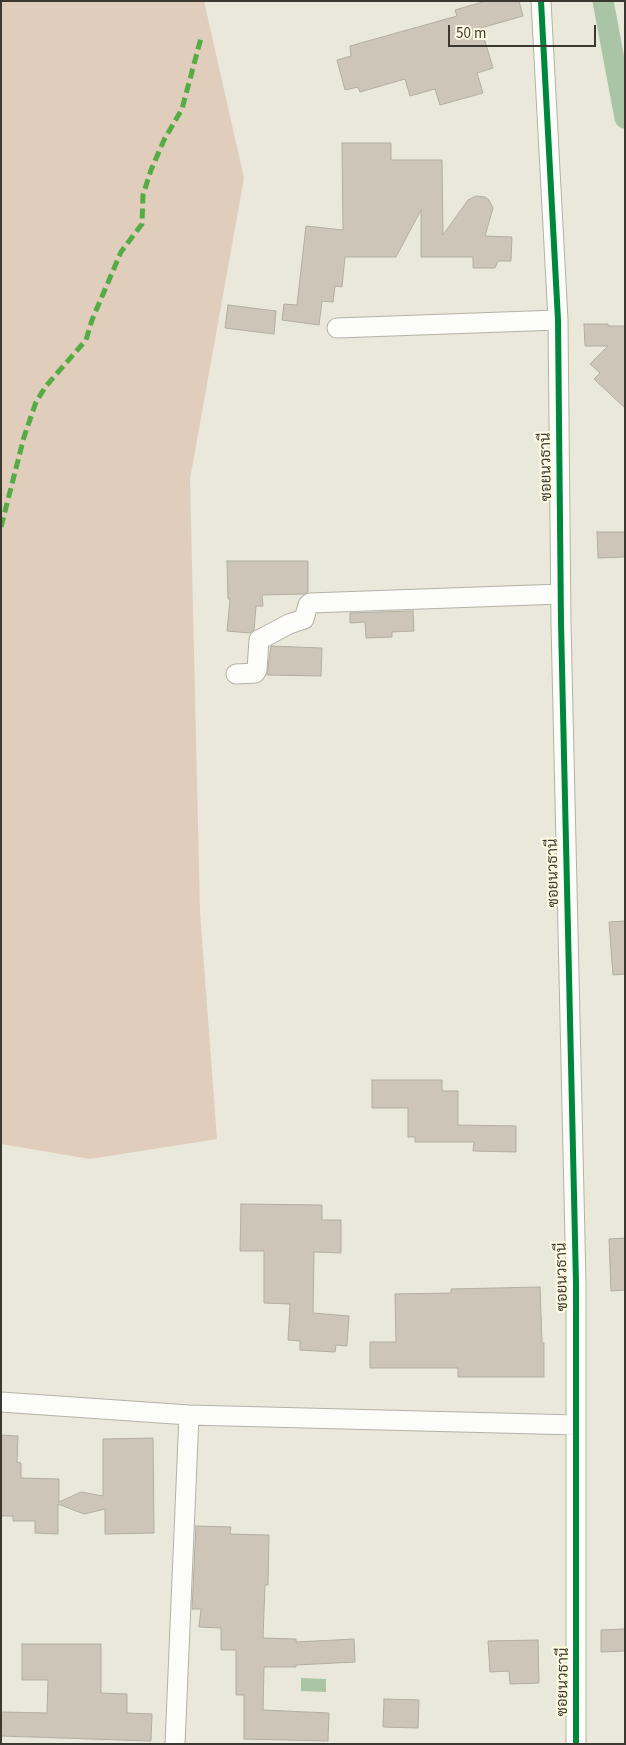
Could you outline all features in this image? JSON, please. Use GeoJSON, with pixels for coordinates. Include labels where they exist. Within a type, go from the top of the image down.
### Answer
{"type":"FeatureCollection","features":[{"type":"Feature","properties":{"kind":"street","name":"ซอยนวธานี"},"geometry":{"type":"LineString","coordinates":[[541,1],[558,320],[561,594],[576,1262],[576,1744]]}},
{"type":"Feature","properties":{"kind":"street"},"geometry":{"type":"LineString","coordinates":[[337,328],[558,320]]}},
{"type":"Feature","properties":{"kind":"street"},"geometry":{"type":"LineString","coordinates":[[236,674],[255,673],[257,670],[259,640],[289,624],[304,619],[310,603],[561,594]]}},
{"type":"Feature","properties":{"kind":"street"},"geometry":{"type":"LineString","coordinates":[[1,1402],[189,1415],[576,1425]]}},
{"type":"Feature","properties":{"kind":"street"},"geometry":{"type":"LineString","coordinates":[[175,1744],[189,1415]]}},
{"type":"Feature","properties":{"kind":"shaded area"},"geometry":{"type":"Polygon","coordinates":[[[1,1],[204,1],[244,178],[190,479],[200,912],[217,1139],[90,1159],[1,1144],[1,1]]]}},
{"type":"Feature","properties":{"kind":"shaded area"},"geometry":{"type":"Polygon","coordinates":[[[301,1678],[326,1679],[326,1692],[301,1691],[301,1678]]]}},
{"type":"Feature","properties":{"kind":"building"},"geometry":{"type":"Polygon","coordinates":[[[486,1],[519,1],[523,16],[481,28],[493,68],[477,73],[483,93],[440,105],[435,89],[410,96],[405,79],[360,92],[358,87],[345,90],[337,60],[351,56],[350,46],[457,16],[455,10],[486,1]]]}},
{"type":"Feature","properties":{"kind":"building"},"geometry":{"type":"Polygon","coordinates":[[[342,143],[391,143],[391,160],[442,160],[443,235],[468,200],[476,196],[485,197],[493,208],[485,236],[512,237],[511,261],[498,261],[495,268],[473,268],[473,257],[421,257],[421,210],[396,257],[345,257],[342,287],[335,286],[333,302],[322,301],[319,325],[282,320],[284,304],[297,305],[306,226],[343,230],[342,143]]]}},
{"type":"Feature","properties":{"kind":"building"},"geometry":{"type":"Polygon","coordinates":[[[228,305],[276,311],[274,334],[225,328],[228,305]]]}},
{"type":"Feature","properties":{"kind":"building"},"geometry":{"type":"Polygon","coordinates":[[[584,324],[625,326],[625,408],[594,379],[600,373],[590,364],[608,346],[585,346],[584,324]]]}},
{"type":"Feature","properties":{"kind":"building"},"geometry":{"type":"Polygon","coordinates":[[[597,532],[625,532],[625,557],[598,558],[597,532]]]}},
{"type":"Feature","properties":{"kind":"building"},"geometry":{"type":"Polygon","coordinates":[[[227,561],[308,561],[308,592],[304,594],[262,595],[263,606],[256,606],[254,630],[250,633],[227,631],[230,599],[228,599],[227,561]]]}},
{"type":"Feature","properties":{"kind":"building"},"geometry":{"type":"Polygon","coordinates":[[[413,611],[414,631],[392,632],[392,637],[366,638],[365,622],[350,623],[350,613],[413,611]]]}},
{"type":"Feature","properties":{"kind":"building"},"geometry":{"type":"Polygon","coordinates":[[[271,646],[322,648],[321,676],[267,675],[271,646]]]}},
{"type":"Feature","properties":{"kind":"building"},"geometry":{"type":"Polygon","coordinates":[[[625,921],[625,974],[613,975],[609,922],[625,921]]]}},
{"type":"Feature","properties":{"kind":"building"},"geometry":{"type":"Polygon","coordinates":[[[372,1080],[442,1080],[442,1091],[458,1091],[458,1125],[516,1126],[516,1152],[473,1151],[474,1142],[415,1142],[415,1137],[408,1137],[408,1108],[372,1108],[372,1080]]]}},
{"type":"Feature","properties":{"kind":"building"},"geometry":{"type":"Polygon","coordinates":[[[241,1204],[322,1205],[322,1220],[341,1220],[341,1253],[314,1252],[313,1313],[349,1316],[347,1346],[336,1345],[335,1352],[300,1350],[300,1341],[288,1340],[290,1304],[264,1303],[264,1251],[240,1251],[241,1204]]]}},
{"type":"Feature","properties":{"kind":"building"},"geometry":{"type":"Polygon","coordinates":[[[625,1238],[625,1290],[611,1291],[609,1239],[625,1238]]]}},
{"type":"Feature","properties":{"kind":"building"},"geometry":{"type":"Polygon","coordinates":[[[540,1287],[542,1343],[544,1343],[544,1377],[458,1377],[458,1368],[370,1368],[370,1342],[396,1342],[395,1294],[451,1293],[451,1289],[540,1287]]]}},
{"type":"Feature","properties":{"kind":"building"},"geometry":{"type":"Polygon","coordinates":[[[1,1435],[18,1436],[17,1462],[21,1463],[21,1478],[59,1479],[59,1502],[81,1492],[103,1496],[103,1439],[153,1438],[154,1533],[105,1534],[105,1509],[84,1514],[58,1504],[58,1534],[35,1533],[35,1521],[13,1521],[13,1516],[1,1516],[1,1435]]]}},
{"type":"Feature","properties":{"kind":"building"},"geometry":{"type":"Polygon","coordinates":[[[196,1526],[231,1527],[230,1534],[269,1535],[268,1585],[265,1585],[263,1638],[296,1639],[296,1642],[354,1639],[355,1662],[296,1665],[296,1667],[264,1667],[263,1710],[329,1713],[328,1741],[244,1739],[244,1695],[236,1695],[236,1650],[221,1650],[221,1628],[199,1627],[201,1609],[192,1609],[196,1526]]]}},
{"type":"Feature","properties":{"kind":"building"},"geometry":{"type":"Polygon","coordinates":[[[625,1629],[625,1651],[601,1652],[601,1630],[625,1629]]]}},
{"type":"Feature","properties":{"kind":"building"},"geometry":{"type":"Polygon","coordinates":[[[538,1640],[539,1683],[510,1684],[509,1671],[490,1672],[488,1641],[538,1640]]]}},
{"type":"Feature","properties":{"kind":"building"},"geometry":{"type":"Polygon","coordinates":[[[22,1644],[101,1644],[101,1693],[127,1694],[127,1713],[152,1714],[151,1741],[1,1736],[1,1712],[47,1713],[48,1680],[22,1680],[22,1644]]]}},
{"type":"Feature","properties":{"kind":"building"},"geometry":{"type":"Polygon","coordinates":[[[384,1699],[419,1700],[418,1728],[383,1727],[384,1699]]]}},
{"type":"Feature","properties":{"kind":"waterway"},"geometry":{"type":"LineString","coordinates":[[603,1],[625,118]]}},
{"type":"Feature","properties":{"kind":"marked path"},"geometry":{"type":"LineString","coordinates":[[1,527],[24,437],[36,402],[46,386],[86,340],[92,320],[121,252],[142,224],[143,195],[164,140],[182,109],[201,38]]}},
{"type":"Feature","properties":{"kind":"cycle path"},"geometry":{"type":"LineString","coordinates":[[541,1],[558,320],[561,623],[576,1283],[576,1744]]}}]}
